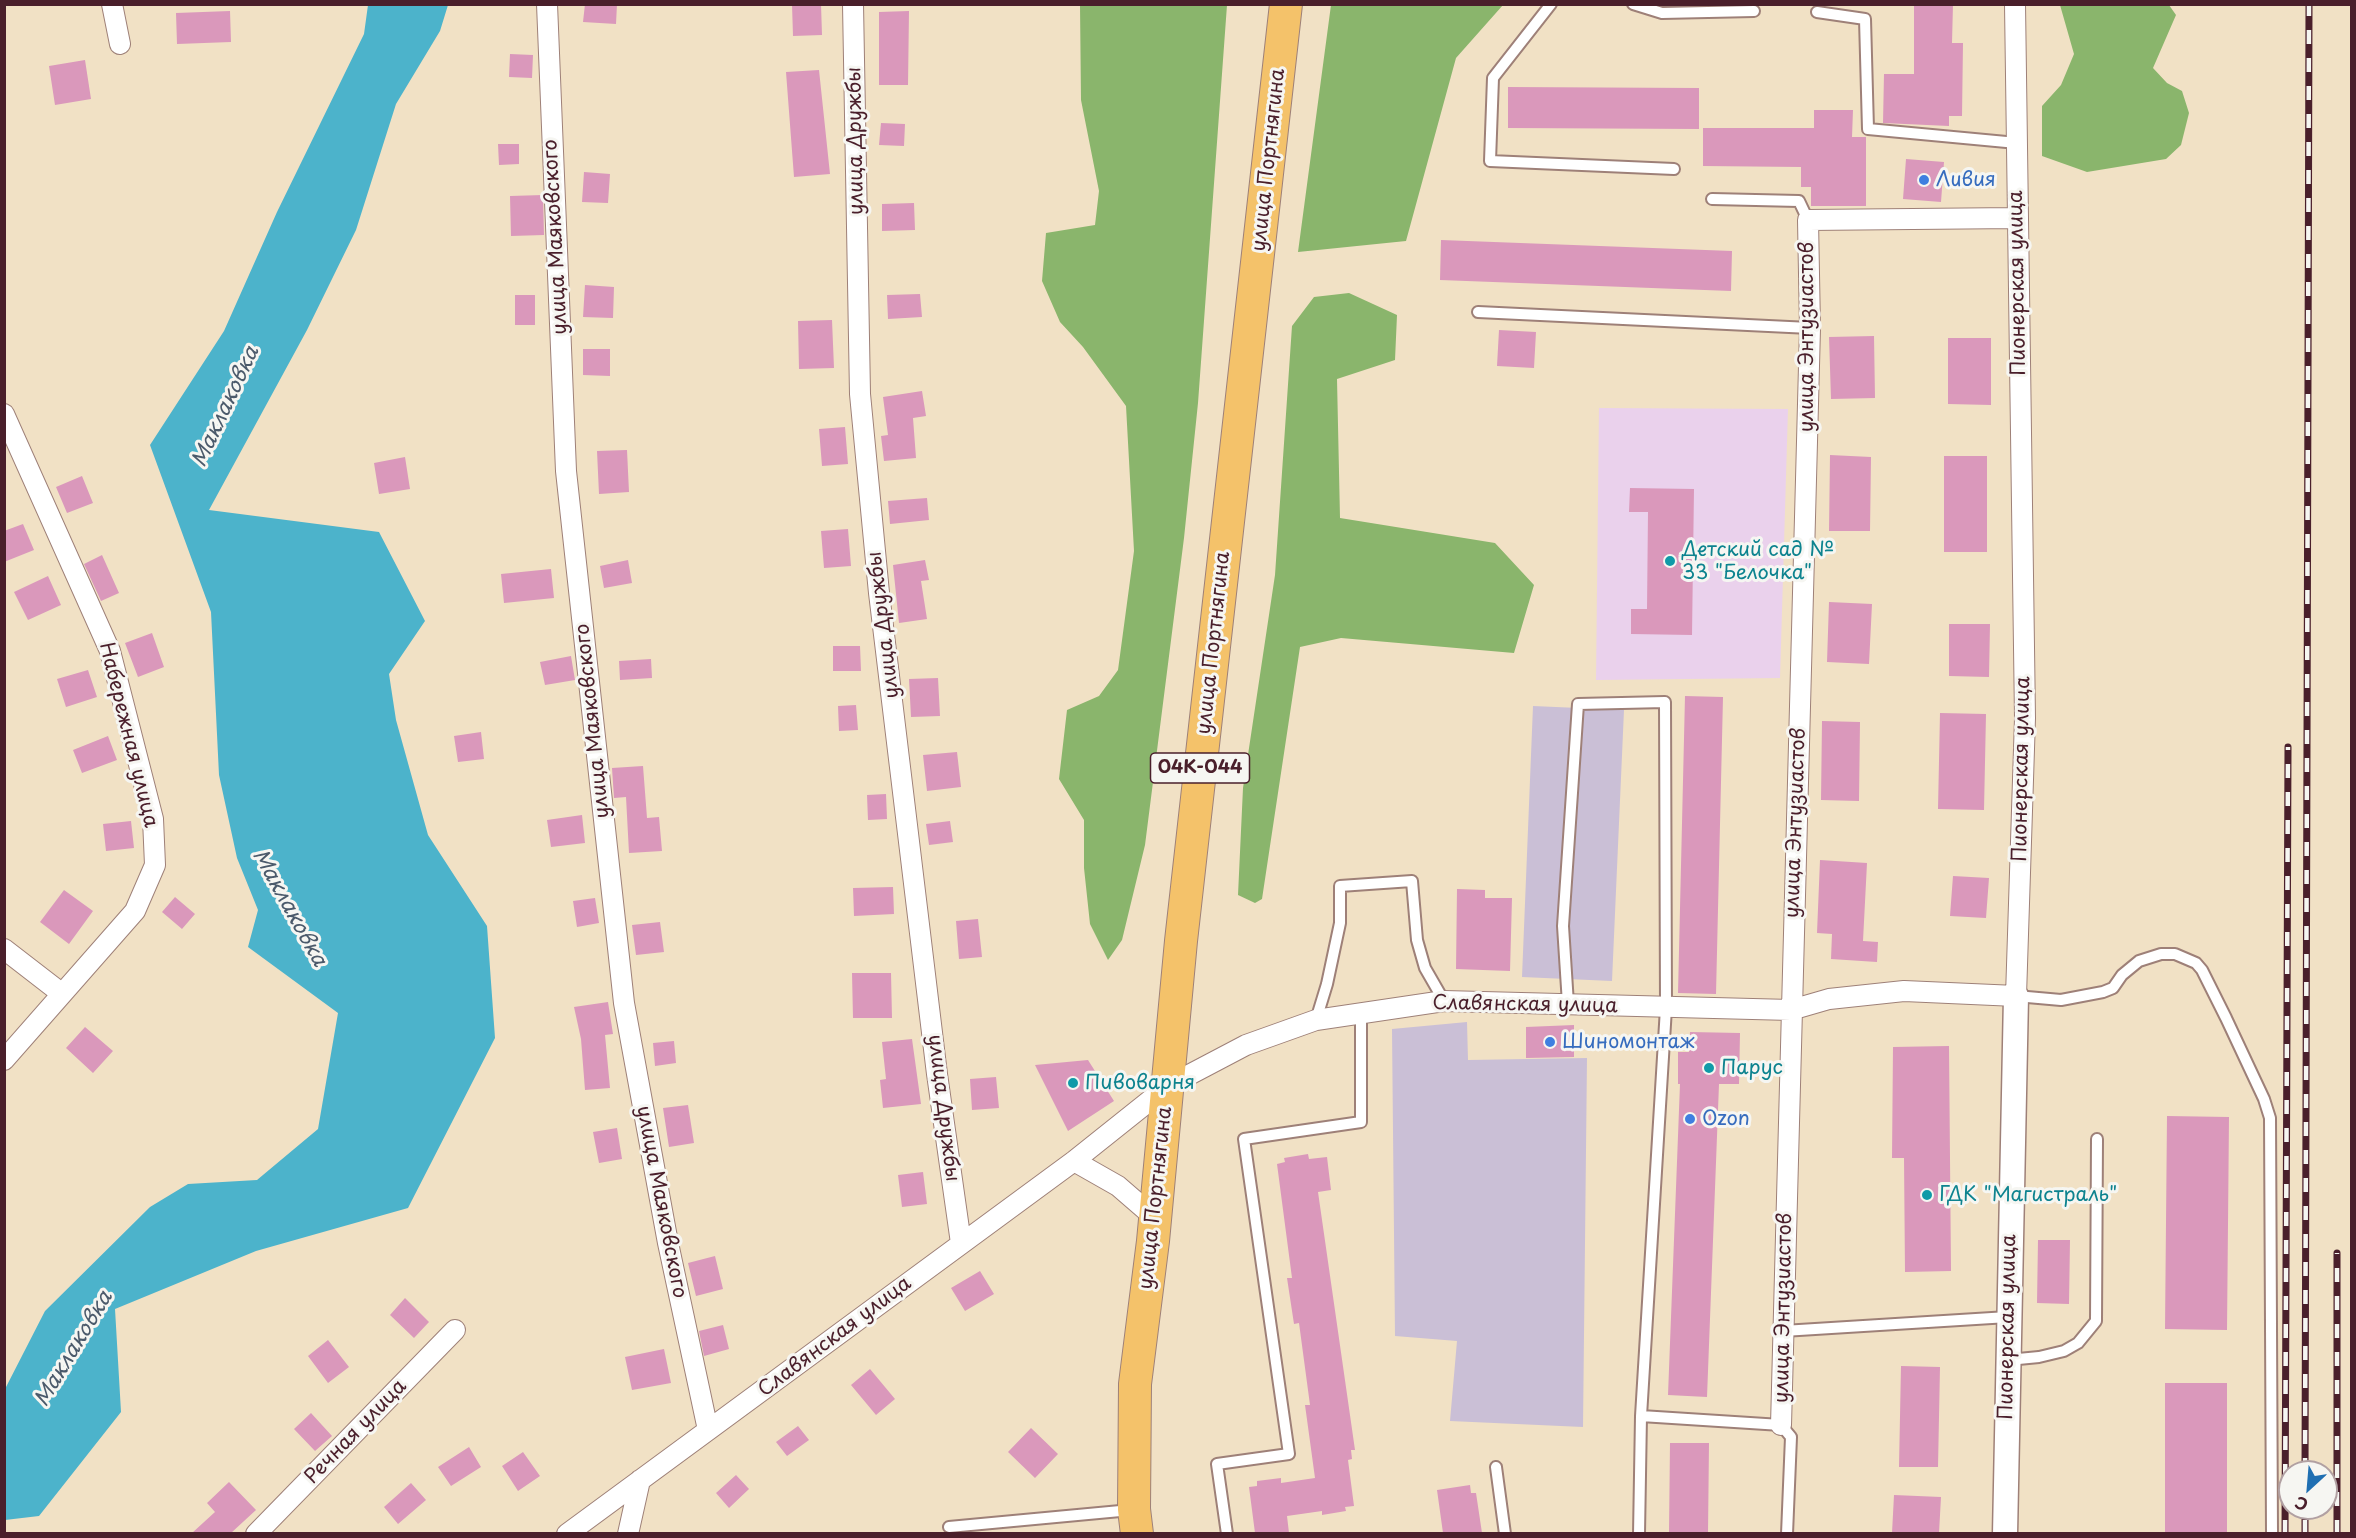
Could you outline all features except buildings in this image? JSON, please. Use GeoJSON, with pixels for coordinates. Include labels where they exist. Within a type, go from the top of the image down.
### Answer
{"type":"FeatureCollection","features":[{"type":"Feature","properties":{"kind":"main road","name":"улица Портнягина"},"geometry":{"type":"LineString","coordinates":[[1136,1521],[1135,1384],[1155,1218],[1181,942],[1286,4]]}},
{"type":"Feature","properties":{"kind":"street"},"geometry":{"type":"LineString","coordinates":[[112,4],[120,44]]}},
{"type":"Feature","properties":{"kind":"street","name":"улица Маяковского"},"geometry":{"type":"LineString","coordinates":[[547,4],[566,471],[624,1003],[668,1243],[708,1430]]}},
{"type":"Feature","properties":{"kind":"street","name":"улица Дружбы"},"geometry":{"type":"LineString","coordinates":[[853,4],[860,394],[879,592],[937,1074],[961,1243]]}},
{"type":"Feature","properties":{"kind":"street","name":"Пионерская улица"},"geometry":{"type":"LineString","coordinates":[[2005,1533],[2008,1317],[2025,718],[2015,4]]}},
{"type":"Feature","properties":{"kind":"street"},"geometry":{"type":"LineString","coordinates":[[1808,220],[2017,218]]}},
{"type":"Feature","properties":{"kind":"street","name":"улица Энтузиастов"},"geometry":{"type":"LineString","coordinates":[[1781,1425],[1810,328],[1808,220]]}},
{"type":"Feature","properties":{"kind":"street","name":"Набережная улица"},"geometry":{"type":"LineString","coordinates":[[4,414],[110,651],[153,819],[155,866],[135,911],[4,1060]]}},
{"type":"Feature","properties":{"kind":"street"},"geometry":{"type":"LineString","coordinates":[[4,949],[61,993]]}},
{"type":"Feature","properties":{"kind":"street","name":"Славянская улица"},"geometry":{"type":"LineString","coordinates":[[567,1533],[1074,1161],[1168,1086],[1246,1046],[1316,1020],[1444,1001],[1791,1010],[1829,999],[1904,991],[2016,996]]}},
{"type":"Feature","properties":{"kind":"street"},"geometry":{"type":"LineString","coordinates":[[1074,1161],[1118,1186],[1155,1218]]}},
{"type":"Feature","properties":{"kind":"street","name":"Речная улица"},"geometry":{"type":"LineString","coordinates":[[256,1533],[455,1330]]}},
{"type":"Feature","properties":{"kind":"street"},"geometry":{"type":"LineString","coordinates":[[628,1533],[640,1480]]}},
{"type":"Feature","properties":{"kind":"lane"},"geometry":{"type":"LineString","coordinates":[[1551,4],[1493,78],[1490,161],[1674,169]]}},
{"type":"Feature","properties":{"kind":"lane"},"geometry":{"type":"LineString","coordinates":[[1633,4],[1662,13],[1754,11]]}},
{"type":"Feature","properties":{"kind":"lane"},"geometry":{"type":"LineString","coordinates":[[1817,12],[1865,19],[1868,129],[2017,143]]}},
{"type":"Feature","properties":{"kind":"lane"},"geometry":{"type":"LineString","coordinates":[[1712,200],[1799,201],[1808,220]]}},
{"type":"Feature","properties":{"kind":"lane"},"geometry":{"type":"LineString","coordinates":[[1478,312],[1810,328]]}},
{"type":"Feature","properties":{"kind":"lane"},"geometry":{"type":"LineString","coordinates":[[1568,1004],[1563,926],[1578,704],[1665,702],[1666,1008],[1641,1416],[1639,1533]]}},
{"type":"Feature","properties":{"kind":"lane"},"geometry":{"type":"LineString","coordinates":[[1316,1020],[1327,984],[1340,923],[1340,886],[1412,881],[1417,940],[1425,968],[1444,1001]]}},
{"type":"Feature","properties":{"kind":"lane"},"geometry":{"type":"LineString","coordinates":[[2016,996],[2054,1000],[2103,992],[2113,988],[2122,975],[2139,961],[2147,957],[2175,954],[2196,963],[2202,970],[2226,1018],[2264,1099],[2270,1118],[2272,1533]]}},
{"type":"Feature","properties":{"kind":"lane"},"geometry":{"type":"LineString","coordinates":[[1227,1533],[1217,1464],[1289,1454],[1244,1139],[1361,1122],[1361,1013]]}},
{"type":"Feature","properties":{"kind":"lane"},"geometry":{"type":"LineString","coordinates":[[2007,1360],[2040,1357],[2064,1351],[2078,1344],[2096,1321],[2097,1139]]}},
{"type":"Feature","properties":{"kind":"lane"},"geometry":{"type":"LineString","coordinates":[[1783,1331],[2008,1317]]}},
{"type":"Feature","properties":{"kind":"lane"},"geometry":{"type":"LineString","coordinates":[[1641,1416],[1781,1425],[1791,1437],[1787,1533]]}},
{"type":"Feature","properties":{"kind":"lane"},"geometry":{"type":"LineString","coordinates":[[1496,1467],[1505,1533]]}},
{"type":"Feature","properties":{"kind":"lane"},"geometry":{"type":"LineString","coordinates":[[949,1527],[1136,1521]]}},
{"type":"Feature","properties":{"kind":"shaded area"},"geometry":{"type":"Polygon","coordinates":[[[1599,408],[1788,409],[1780,678],[1596,680],[1599,408]]]}},
{"type":"Feature","properties":{"kind":"shaded area"},"geometry":{"type":"Polygon","coordinates":[[[1533,706],[1624,710],[1612,981],[1522,977],[1533,706]]]}},
{"type":"Feature","properties":{"kind":"shaded area"},"geometry":{"type":"Polygon","coordinates":[[[1467,1022],[1468,1060],[1587,1058],[1583,1427],[1450,1421],[1457,1341],[1395,1336],[1392,1029],[1467,1022]]]}},
{"type":"Feature","properties":{"kind":"green space"},"geometry":{"type":"Polygon","coordinates":[[[1080,5],[1227,5],[1198,403],[1184,538],[1145,845],[1122,940],[1108,960],[1090,924],[1084,868],[1084,820],[1059,779],[1067,710],[1099,696],[1118,670],[1134,551],[1126,406],[1083,347],[1060,322],[1042,281],[1046,233],[1095,225],[1099,191],[1081,100],[1080,5]]]}},
{"type":"Feature","properties":{"kind":"green space"},"geometry":{"type":"Polygon","coordinates":[[[1331,5],[1503,5],[1456,58],[1406,241],[1298,252],[1331,5]]]}},
{"type":"Feature","properties":{"kind":"green space"},"geometry":{"type":"Polygon","coordinates":[[[2060,5],[2169,5],[2176,15],[2153,68],[2167,83],[2182,91],[2189,113],[2181,145],[2166,159],[2087,172],[2042,156],[2042,106],[2061,85],[2074,54],[2060,5]]]}},
{"type":"Feature","properties":{"kind":"green space"},"geometry":{"type":"Polygon","coordinates":[[[1349,293],[1397,315],[1395,360],[1337,379],[1340,518],[1495,543],[1534,585],[1514,653],[1341,638],[1300,647],[1262,899],[1255,903],[1238,895],[1243,788],[1275,575],[1292,326],[1314,297],[1349,293]]]}},
{"type":"Feature","properties":{"kind":"water","name":"Маклаковка"},"geometry":{"type":"Polygon","coordinates":[[[368,5],[448,5],[440,31],[396,104],[356,230],[307,330],[209,510],[379,532],[425,621],[389,674],[396,720],[428,835],[487,926],[495,1038],[408,1208],[256,1251],[115,1309],[121,1412],[39,1516],[5,1520],[5,1389],[45,1311],[150,1207],[188,1184],[257,1180],[318,1129],[338,1013],[248,947],[258,910],[237,858],[219,775],[211,612],[150,445],[224,331],[277,212],[364,34],[368,5]]]}},
{"type":"Feature","properties":{"kind":"railway"},"geometry":{"type":"LineString","coordinates":[[2305,1460],[2309,4]]}},
{"type":"Feature","properties":{"kind":"railway"},"geometry":{"type":"LineString","coordinates":[[2285,1534],[2288,747]]}},
{"type":"Feature","properties":{"kind":"railway"},"geometry":{"type":"LineString","coordinates":[[2337,1253],[2337,1534]]}},
{"type":"Feature","properties":{"kind":"railway"},"geometry":{"type":"LineString","coordinates":[[2305,1520],[2305,1534]]}},
{"type":"Feature","properties":{"kind":"place","name":"Ливия"},"geometry":{"type":"Point","coordinates":[1924,180]}},
{"type":"Feature","properties":{"kind":"place","name":"Детский сад № 33 \"Белочка\""},"geometry":{"type":"Point","coordinates":[1670,561]}},
{"type":"Feature","properties":{"kind":"place","name":"Шиномонтаж"},"geometry":{"type":"Point","coordinates":[1550,1042]}},
{"type":"Feature","properties":{"kind":"place","name":"Парус"},"geometry":{"type":"Point","coordinates":[1709,1068]}},
{"type":"Feature","properties":{"kind":"place","name":"Пивоварня"},"geometry":{"type":"Point","coordinates":[1073,1083]}},
{"type":"Feature","properties":{"kind":"place","name":"Ozon"},"geometry":{"type":"Point","coordinates":[1690,1119]}},
{"type":"Feature","properties":{"kind":"place","name":"ГДК \"Магистраль\""},"geometry":{"type":"Point","coordinates":[1927,1195]}}]}
